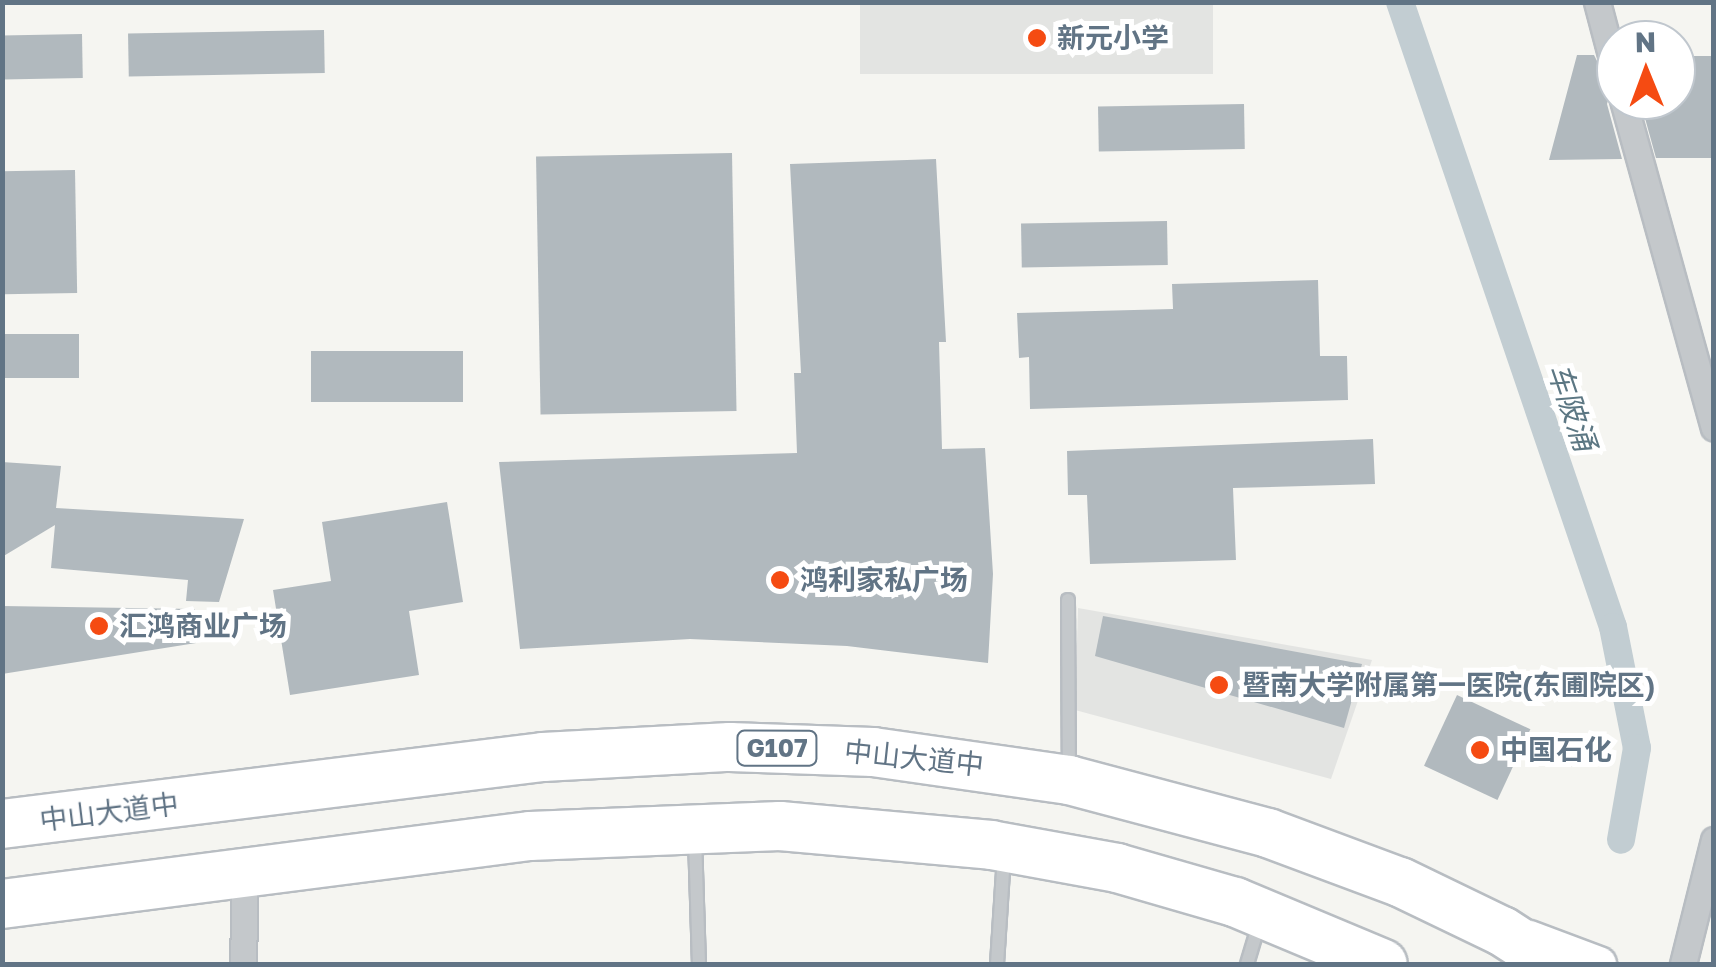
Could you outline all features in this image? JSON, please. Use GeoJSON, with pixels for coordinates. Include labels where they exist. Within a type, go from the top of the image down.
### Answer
{"type":"FeatureCollection","features":[{"type":"Feature","properties":{"kind":"highway","name":"中山大道中"},"geometry":{"type":"LineString","coordinates":[[2,824],[640,749],[873,752],[1068,780],[1333,854],[1502,931],[1552,964]]}},
{"type":"Feature","properties":{"kind":"highway"},"geometry":{"type":"LineString","coordinates":[[2,904],[463,843],[694,825],[841,830],[1004,847],[1118,868],[1262,912],[1382,964]]}},
{"type":"Feature","properties":{"kind":"street"},"geometry":{"type":"LineString","coordinates":[[1629,120],[1714,428]]}},
{"type":"Feature","properties":{"kind":"street"},"geometry":{"type":"LineString","coordinates":[[1684,964],[1714,840]]}},
{"type":"Feature","properties":{"kind":"street"},"geometry":{"type":"LineString","coordinates":[[243,964],[245,870]]}},
{"type":"Feature","properties":{"kind":"street"},"geometry":{"type":"LineString","coordinates":[[1502,931],[1598,964]]}},
{"type":"Feature","properties":{"kind":"lane"},"geometry":{"type":"LineString","coordinates":[[1068,600],[1068,780]]}},
{"type":"Feature","properties":{"kind":"lane"},"geometry":{"type":"LineString","coordinates":[[694,825],[699,964]]}},
{"type":"Feature","properties":{"kind":"lane"},"geometry":{"type":"LineString","coordinates":[[997,964],[1004,847]]}},
{"type":"Feature","properties":{"kind":"lane"},"geometry":{"type":"LineString","coordinates":[[1248,964],[1262,912]]}},
{"type":"Feature","properties":{"kind":"shaded area","name":"新元小学"},"geometry":{"type":"Polygon","coordinates":[[[860,3],[1213,3],[1213,74],[860,74],[860,3]]]}},
{"type":"Feature","properties":{"kind":"shaded area","name":"暨南大学附属第一医院(东圃院区)"},"geometry":{"type":"Polygon","coordinates":[[[1078,608],[1372,660],[1331,779],[1075,710],[1078,608]]]}},
{"type":"Feature","properties":{"kind":"building"},"geometry":{"type":"Polygon","coordinates":[[[324,30],[325,73],[129,76],[128,33],[324,30]]]}},
{"type":"Feature","properties":{"kind":"building"},"geometry":{"type":"Polygon","coordinates":[[[82,34],[83,78],[3,79],[2,35],[82,34]]]}},
{"type":"Feature","properties":{"kind":"building"},"geometry":{"type":"Polygon","coordinates":[[[1577,55],[1594,55],[1596,120],[1611,120],[1622,159],[1549,160],[1577,55]]]}},
{"type":"Feature","properties":{"kind":"building"},"geometry":{"type":"Polygon","coordinates":[[[1696,56],[1714,56],[1714,158],[1656,158],[1646,120],[1696,120],[1696,56]]]}},
{"type":"Feature","properties":{"kind":"building"},"geometry":{"type":"Polygon","coordinates":[[[1244,104],[1245,149],[1099,152],[1098,107],[1244,104]]]}},
{"type":"Feature","properties":{"kind":"building"},"geometry":{"type":"Polygon","coordinates":[[[732,153],[737,411],[541,414],[536,156],[732,153]]]}},
{"type":"Feature","properties":{"kind":"building"},"geometry":{"type":"Polygon","coordinates":[[[936,159],[946,342],[939,342],[942,449],[985,448],[993,574],[988,663],[847,646],[690,639],[520,649],[499,462],[797,453],[794,373],[801,373],[790,164],[936,159]]]}},
{"type":"Feature","properties":{"kind":"building"},"geometry":{"type":"Polygon","coordinates":[[[75,170],[77,293],[4,294],[2,171],[75,170]]]}},
{"type":"Feature","properties":{"kind":"building"},"geometry":{"type":"Polygon","coordinates":[[[1167,221],[1168,265],[1022,268],[1021,224],[1167,221]]]}},
{"type":"Feature","properties":{"kind":"building"},"geometry":{"type":"Polygon","coordinates":[[[1318,280],[1320,356],[1347,356],[1348,400],[1030,409],[1029,357],[1019,358],[1017,313],[1173,309],[1172,284],[1318,280]]]}},
{"type":"Feature","properties":{"kind":"building"},"geometry":{"type":"Polygon","coordinates":[[[2,334],[79,334],[79,378],[2,378],[2,334]]]}},
{"type":"Feature","properties":{"kind":"building"},"geometry":{"type":"Polygon","coordinates":[[[311,351],[463,351],[463,402],[311,402],[311,351]]]}},
{"type":"Feature","properties":{"kind":"building"},"geometry":{"type":"Polygon","coordinates":[[[1373,439],[1375,484],[1233,488],[1236,560],[1090,564],[1087,495],[1068,495],[1067,451],[1373,439]]]}},
{"type":"Feature","properties":{"kind":"building"},"geometry":{"type":"Polygon","coordinates":[[[2,462],[61,466],[56,508],[244,519],[219,602],[186,601],[188,580],[51,568],[55,525],[2,557],[2,462]]]}},
{"type":"Feature","properties":{"kind":"building"},"geometry":{"type":"Polygon","coordinates":[[[447,502],[463,602],[409,611],[419,675],[290,695],[273,590],[331,581],[322,522],[447,502]]]}},
{"type":"Feature","properties":{"kind":"building","name":"汇鸿商业广场"},"geometry":{"type":"Polygon","coordinates":[[[2,606],[195,609],[196,643],[2,674],[2,606]]]}},
{"type":"Feature","properties":{"kind":"building"},"geometry":{"type":"Polygon","coordinates":[[[1103,616],[1362,664],[1344,728],[1095,656],[1103,616]]]}},
{"type":"Feature","properties":{"kind":"building"},"geometry":{"type":"Polygon","coordinates":[[[1457,695],[1530,729],[1497,800],[1424,766],[1457,695]]]}},
{"type":"Feature","properties":{"kind":"waterway","name":"车陂涌"},"geometry":{"type":"LineString","coordinates":[[1400,2],[1613,627],[1637,748],[1621,840]]}},
{"type":"Feature","properties":{"kind":"place","name":"新元小学"},"geometry":{"type":"Point","coordinates":[1037,38]}},
{"type":"Feature","properties":{"kind":"place","name":"鸿利家私广场"},"geometry":{"type":"Point","coordinates":[780,580]}},
{"type":"Feature","properties":{"kind":"place","name":"汇鸿商业广场"},"geometry":{"type":"Point","coordinates":[99,626]}},
{"type":"Feature","properties":{"kind":"place","name":"暨南大学附属第一医院(东圃院区)"},"geometry":{"type":"Point","coordinates":[1219,685]}},
{"type":"Feature","properties":{"kind":"place","name":"中国石化"},"geometry":{"type":"Point","coordinates":[1480,750]}}]}
